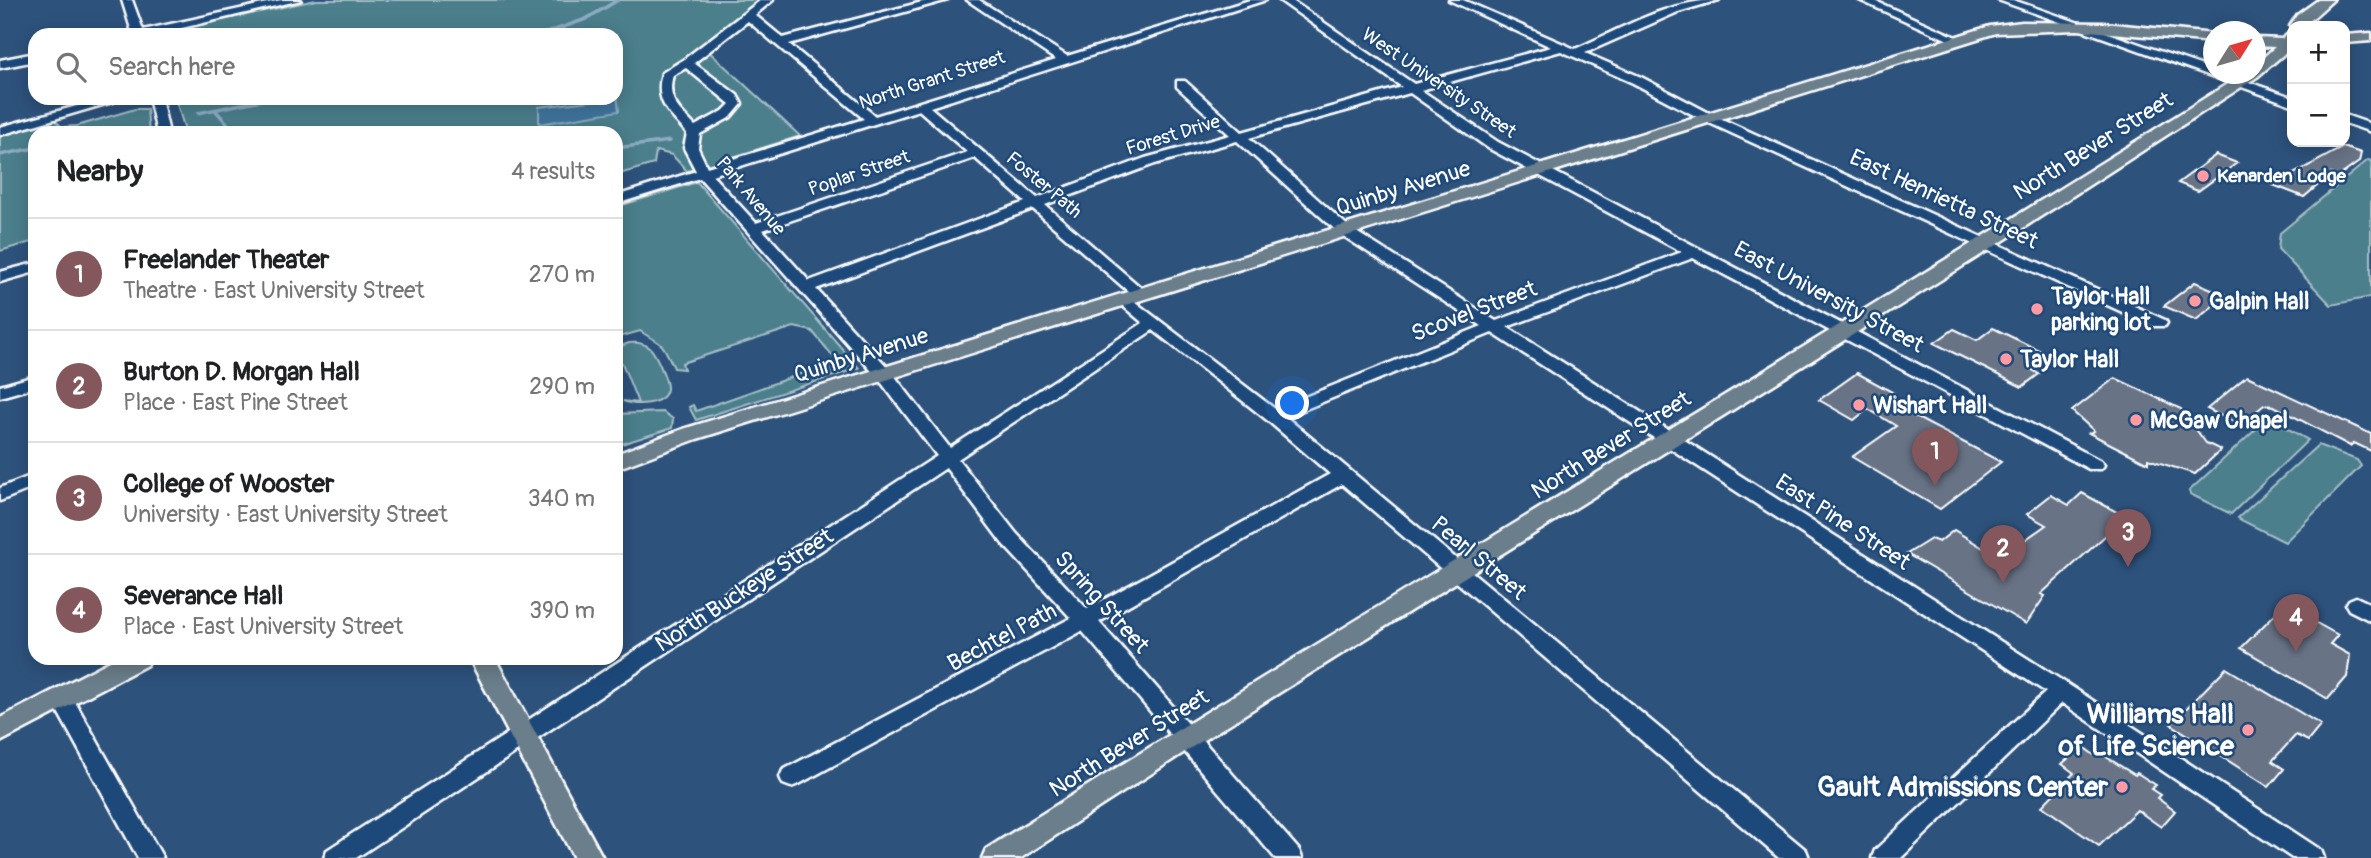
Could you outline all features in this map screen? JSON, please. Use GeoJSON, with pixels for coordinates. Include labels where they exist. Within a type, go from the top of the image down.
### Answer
{"type":"FeatureCollection","features":[{"type":"Feature","properties":{"kind":"main road"},"geometry":{"type":"LineString","coordinates":[[2301,21],[2312,8],[2326,0]]}},
{"type":"Feature","properties":{"kind":"main road","name":"Quinby Avenue"},"geometry":{"type":"LineString","coordinates":[[623,459],[672,439],[1541,172],[1994,29],[2031,25],[2073,25],[2203,37]]}},
{"type":"Feature","properties":{"kind":"main road"},"geometry":{"type":"LineString","coordinates":[[2350,39],[2371,37]]}},
{"type":"Feature","properties":{"kind":"main road"},"geometry":{"type":"LineString","coordinates":[[2266,42],[2287,41]]}},
{"type":"Feature","properties":{"kind":"main road","name":"North Bever Street"},"geometry":{"type":"LineString","coordinates":[[2266,61],[2287,44]]}},
{"type":"Feature","properties":{"kind":"main road","name":"North Bever Street"},"geometry":{"type":"LineString","coordinates":[[996,858],[1185,737],[1986,244],[2236,84]]}},
{"type":"Feature","properties":{"kind":"main road"},"geometry":{"type":"LineString","coordinates":[[0,731],[125,665]]}},
{"type":"Feature","properties":{"kind":"main road"},"geometry":{"type":"LineString","coordinates":[[487,665],[534,729],[589,858]]}},
{"type":"Feature","properties":{"kind":"street"},"geometry":{"type":"LineString","coordinates":[[127,0],[136,28]]}},
{"type":"Feature","properties":{"kind":"street"},"geometry":{"type":"LineString","coordinates":[[170,28],[296,0]]}},
{"type":"Feature","properties":{"kind":"street"},"geometry":{"type":"LineString","coordinates":[[687,63],[733,98],[736,104],[727,114],[694,132],[673,113],[663,92],[668,72],[687,63],[768,0]]}},
{"type":"Feature","properties":{"kind":"street"},"geometry":{"type":"LineString","coordinates":[[779,43],[943,0]]}},
{"type":"Feature","properties":{"kind":"street"},"geometry":{"type":"LineString","coordinates":[[972,0],[1065,60]]}},
{"type":"Feature","properties":{"kind":"street","name":"North Grant Street"},"geometry":{"type":"LineString","coordinates":[[623,198],[1261,0]]}},
{"type":"Feature","properties":{"kind":"street","name":"West University Street"},"geometry":{"type":"LineString","coordinates":[[1283,0],[1410,90],[1493,145],[1541,172]]}},
{"type":"Feature","properties":{"kind":"street","name":"East Henrietta Street"},"geometry":{"type":"LineString","coordinates":[[1454,0],[1637,80],[1709,118],[2160,323]]}},
{"type":"Feature","properties":{"kind":"street","name":"Forest Drive"},"geometry":{"type":"LineString","coordinates":[[805,288],[1150,161],[1236,135],[1568,50],[1674,10],[1714,0]]}},
{"type":"Feature","properties":{"kind":"street"},"geometry":{"type":"LineString","coordinates":[[1864,0],[1959,41]]}},
{"type":"Feature","properties":{"kind":"street"},"geometry":{"type":"LineString","coordinates":[[2003,0],[2073,25],[2203,63]]}},
{"type":"Feature","properties":{"kind":"street"},"geometry":{"type":"LineString","coordinates":[[748,15],[873,120]]}},
{"type":"Feature","properties":{"kind":"street"},"geometry":{"type":"LineString","coordinates":[[732,28],[761,26]]}},
{"type":"Feature","properties":{"kind":"street"},"geometry":{"type":"LineString","coordinates":[[0,64],[28,58]]}},
{"type":"Feature","properties":{"kind":"street","name":"East Pine Street"},"geometry":{"type":"LineString","coordinates":[[1181,84],[1345,231],[2061,691],[2312,858]]}},
{"type":"Feature","properties":{"kind":"street"},"geometry":{"type":"LineString","coordinates":[[2263,84],[2287,98]]}},
{"type":"Feature","properties":{"kind":"street"},"geometry":{"type":"LineString","coordinates":[[0,131],[95,105]]}},
{"type":"Feature","properties":{"kind":"street"},"geometry":{"type":"LineString","coordinates":[[157,105],[161,125]]}},
{"type":"Feature","properties":{"kind":"street","name":"Foster Path"},"geometry":{"type":"LineString","coordinates":[[921,105],[1036,202],[1133,298]]}},
{"type":"Feature","properties":{"kind":"street"},"geometry":{"type":"LineString","coordinates":[[2350,121],[2371,128]]}},
{"type":"Feature","properties":{"kind":"street","name":"Park Avenue"},"geometry":{"type":"LineString","coordinates":[[694,132],[691,148],[704,174],[884,374]]}},
{"type":"Feature","properties":{"kind":"street","name":"Poplar Street"},"geometry":{"type":"LineString","coordinates":[[753,229],[977,153]]}},
{"type":"Feature","properties":{"kind":"street","name":"East University Street"},"geometry":{"type":"LineString","coordinates":[[1541,172],[2095,465]]}},
{"type":"Feature","properties":{"kind":"street","name":"Scovel Street"},"geometry":{"type":"LineString","coordinates":[[1273,416],[1493,327],[1692,253]]}},
{"type":"Feature","properties":{"kind":"street"},"geometry":{"type":"LineString","coordinates":[[0,277],[28,269]]}},
{"type":"Feature","properties":{"kind":"street","name":"Pearl Street"},"geometry":{"type":"LineString","coordinates":[[1133,298],[1153,323],[1273,416],[1797,858]]}},
{"type":"Feature","properties":{"kind":"street","name":"North Buckeye Street"},"geometry":{"type":"LineString","coordinates":[[336,858],[1153,323]]}},
{"type":"Feature","properties":{"kind":"street","name":"Spring Street"},"geometry":{"type":"LineString","coordinates":[[884,374],[1009,538],[1085,620],[1290,858]]}},
{"type":"Feature","properties":{"kind":"street"},"geometry":{"type":"LineString","coordinates":[[0,392],[28,383]]}},
{"type":"Feature","properties":{"kind":"street","name":"Bechtel Path"},"geometry":{"type":"LineString","coordinates":[[791,777],[1085,620],[1343,475]]}},
{"type":"Feature","properties":{"kind":"street"},"geometry":{"type":"LineString","coordinates":[[0,495],[28,483]]}},
{"type":"Feature","properties":{"kind":"street"},"geometry":{"type":"LineString","coordinates":[[1884,858],[2061,691]]}},
{"type":"Feature","properties":{"kind":"street"},"geometry":{"type":"LineString","coordinates":[[62,699],[151,858]]}},
{"type":"Feature","properties":{"kind":"green space"},"geometry":{"type":"Polygon","coordinates":[[[316,0],[768,0],[703,46],[800,136],[687,171],[672,155],[656,151],[654,164],[623,173],[623,126],[184,126],[177,105],[623,105],[623,28],[185,28],[316,0]]]}},
{"type":"Feature","properties":{"kind":"green space"},"geometry":{"type":"Polygon","coordinates":[[[135,109],[147,109],[148,126],[77,126],[135,109]]]}},
{"type":"Feature","properties":{"kind":"green space"},"geometry":{"type":"Polygon","coordinates":[[[55,120],[61,126],[31,126],[55,120]]]}},
{"type":"Feature","properties":{"kind":"green space"},"geometry":{"type":"Polygon","coordinates":[[[28,127],[28,243],[0,251],[0,134],[28,127]]]}},
{"type":"Feature","properties":{"kind":"green space"},"geometry":{"type":"Polygon","coordinates":[[[2368,160],[2371,161],[2371,297],[2331,305],[2278,249],[2280,233],[2368,160]]]}},
{"type":"Feature","properties":{"kind":"green space"},"geometry":{"type":"Polygon","coordinates":[[[697,182],[859,368],[696,420],[689,407],[693,405],[696,411],[837,361],[812,331],[794,327],[682,363],[684,369],[674,368],[661,344],[640,331],[623,336],[623,205],[697,182]]]}},
{"type":"Feature","properties":{"kind":"green space"},"geometry":{"type":"Polygon","coordinates":[[[640,343],[650,348],[666,380],[667,389],[661,399],[641,404],[623,401],[638,403],[623,366],[623,345],[640,343]]]}},
{"type":"Feature","properties":{"kind":"green space"},"geometry":{"type":"Polygon","coordinates":[[[663,412],[673,419],[672,428],[623,444],[623,414],[663,412]]]}},
{"type":"Feature","properties":{"kind":"green space"},"geometry":{"type":"Polygon","coordinates":[[[2266,420],[2274,421],[2308,440],[2231,514],[2190,494],[2189,491],[2266,420]]]}},
{"type":"Feature","properties":{"kind":"green space"},"geometry":{"type":"Polygon","coordinates":[[[2318,445],[2357,460],[2361,466],[2285,542],[2238,518],[2318,445]]]}},
{"type":"Feature","properties":{"kind":"water"},"geometry":{"type":"Polygon","coordinates":[[[618,105],[619,111],[539,124],[539,107],[618,105]]]}},
{"type":"Feature","properties":{"kind":"building"},"geometry":{"type":"Polygon","coordinates":[[[2343,147],[2361,153],[2359,162],[2338,177],[2331,174],[2304,197],[2273,185],[2343,147]]]}},
{"type":"Feature","properties":{"kind":"building"},"geometry":{"type":"Polygon","coordinates":[[[2216,155],[2237,163],[2198,191],[2178,183],[2216,155]]]}},
{"type":"Feature","properties":{"kind":"building","name":"Galpin Hall"},"geometry":{"type":"Polygon","coordinates":[[[2195,282],[2226,295],[2196,320],[2164,306],[2195,282]]]}},
{"type":"Feature","properties":{"kind":"building","name":"Taylor Hall"},"geometry":{"type":"Polygon","coordinates":[[[1993,328],[2051,356],[2032,370],[2039,374],[2022,387],[1934,343],[1954,329],[1977,340],[1993,328]]]}},
{"type":"Feature","properties":{"kind":"building"},"geometry":{"type":"Polygon","coordinates":[[[1857,373],[1894,393],[1883,400],[2001,462],[1940,509],[1852,457],[1896,426],[1868,409],[1854,420],[1819,400],[1857,373]]]}},
{"type":"Feature","properties":{"kind":"building"},"geometry":{"type":"Polygon","coordinates":[[[2247,376],[2371,434],[2371,451],[2354,443],[2350,446],[2274,406],[2264,405],[2240,425],[2207,409],[2247,376]]]}},
{"type":"Feature","properties":{"kind":"building","name":"McGaw Chapel"},"geometry":{"type":"Polygon","coordinates":[[[2115,378],[2181,409],[2206,443],[2221,450],[2195,474],[2148,459],[2148,463],[2089,433],[2094,431],[2072,411],[2115,378]]]}},
{"type":"Feature","properties":{"kind":"building"},"geometry":{"type":"Polygon","coordinates":[[[2082,493],[2126,517],[2041,594],[2045,596],[2026,624],[1907,554],[1931,539],[1939,542],[1954,530],[1993,554],[2006,543],[2015,547],[2046,525],[2027,514],[2051,495],[2069,505],[2082,493]]]}},
{"type":"Feature","properties":{"kind":"building"},"geometry":{"type":"Polygon","coordinates":[[[2284,605],[2338,635],[2330,644],[2350,655],[2347,677],[2328,699],[2241,648],[2284,605]]]}},
{"type":"Feature","properties":{"kind":"building","name":"Williams Hall of Life Science"},"geometry":{"type":"Polygon","coordinates":[[[2226,668],[2321,725],[2308,741],[2296,735],[2272,761],[2284,769],[2269,787],[2171,724],[2226,668]]]}},
{"type":"Feature","properties":{"kind":"building"},"geometry":{"type":"Polygon","coordinates":[[[2073,745],[2082,746],[2094,755],[2103,755],[2156,785],[2151,789],[2160,795],[2157,798],[2175,811],[2161,827],[2137,810],[2099,846],[2042,806],[2074,773],[2062,764],[2071,756],[2073,745]]]}},
{"type":"Feature","properties":{"kind":"waterway"},"geometry":{"type":"LineString","coordinates":[[561,28],[586,19],[618,0]]}},
{"type":"Feature","properties":{"kind":"waterway"},"geometry":{"type":"LineString","coordinates":[[198,113],[237,105]]}},
{"type":"Feature","properties":{"kind":"waterway"},"geometry":{"type":"LineString","coordinates":[[216,111],[227,123],[226,126]]}},
{"type":"Feature","properties":{"kind":"waterway"},"geometry":{"type":"LineString","coordinates":[[623,147],[670,141]]}},
{"type":"Feature","properties":{"kind":"waterway"},"geometry":{"type":"LineString","coordinates":[[0,155],[28,149]]}},
{"type":"Feature","properties":{"kind":"place","name":"Kenarden Lodge"},"geometry":{"type":"Point","coordinates":[2203,176]}},
{"type":"Feature","properties":{"kind":"place","name":"Galpin Hall"},"geometry":{"type":"Point","coordinates":[2195,301]}},
{"type":"Feature","properties":{"kind":"place","name":"Taylor Hall parking lot"},"geometry":{"type":"Point","coordinates":[2037,309]}},
{"type":"Feature","properties":{"kind":"place","name":"Taylor Hall"},"geometry":{"type":"Point","coordinates":[2006,359]}},
{"type":"Feature","properties":{"kind":"place","name":"Wishart Hall"},"geometry":{"type":"Point","coordinates":[1859,405]}},
{"type":"Feature","properties":{"kind":"place","name":"McGaw Chapel"},"geometry":{"type":"Point","coordinates":[2136,420]}},
{"type":"Feature","properties":{"kind":"place","name":"Freelander Theater"},"geometry":{"type":"Point","coordinates":[1935,486]}},
{"type":"Feature","properties":{"kind":"place","name":"College of Wooster"},"geometry":{"type":"Point","coordinates":[2128,567]}},
{"type":"Feature","properties":{"kind":"place","name":"Burton D. Morgan Hall"},"geometry":{"type":"Point","coordinates":[2003,583]}},
{"type":"Feature","properties":{"kind":"place","name":"Severance Hall"},"geometry":{"type":"Point","coordinates":[2296,652]}},
{"type":"Feature","properties":{"kind":"place","name":"Williams Hall of Life Science"},"geometry":{"type":"Point","coordinates":[2248,730]}},
{"type":"Feature","properties":{"kind":"place","name":"Gault Admissions Center"},"geometry":{"type":"Point","coordinates":[2122,787]}}]}
